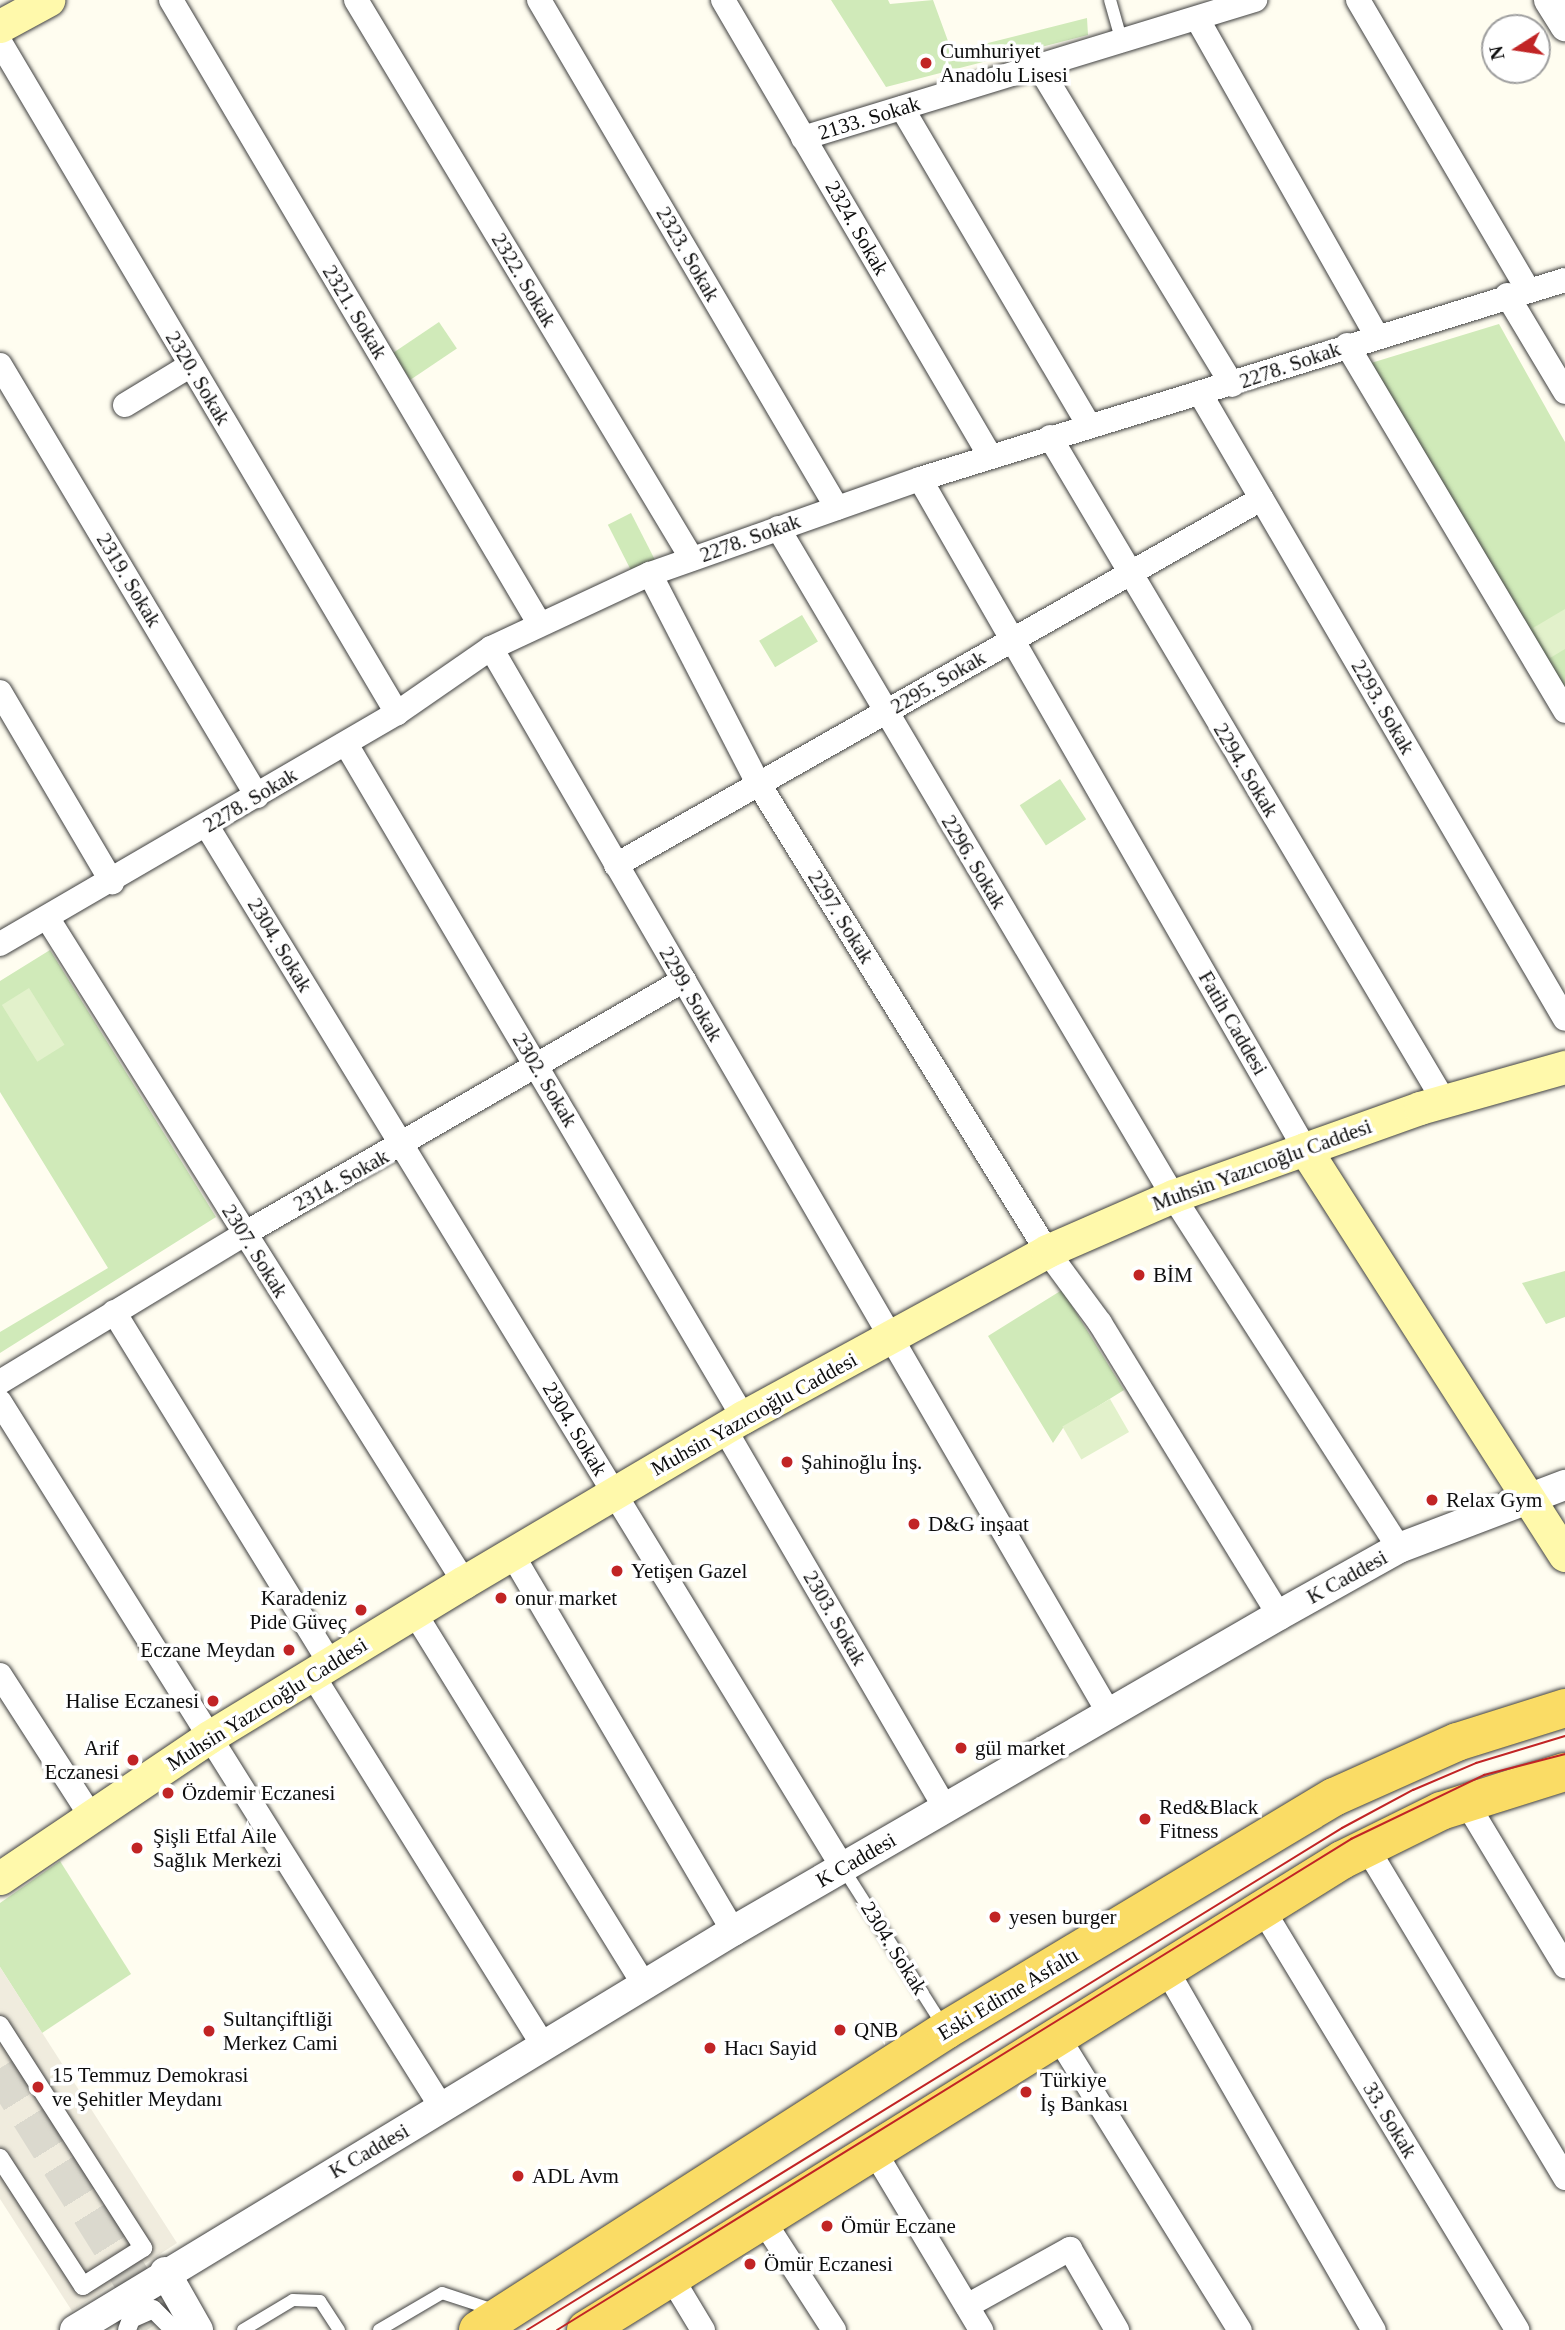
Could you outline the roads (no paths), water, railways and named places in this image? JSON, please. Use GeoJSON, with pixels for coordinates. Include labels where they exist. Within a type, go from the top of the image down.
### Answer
{"type":"FeatureCollection","features":[{"type":"Feature","properties":{"kind":"main road"},"geometry":{"type":"LineString","coordinates":[[0,26],[48,0]]}},
{"type":"Feature","properties":{"kind":"main road","name":"Muhsin Yazıcıoğlu Caddesi"},"geometry":{"type":"LineString","coordinates":[[0,1878],[209,1737],[414,1612],[734,1422],[892,1339],[1047,1251],[1173,1196],[1305,1149],[1444,1101],[1565,1067]]}},
{"type":"Feature","properties":{"kind":"main road","name":"Fatih Caddesi"},"geometry":{"type":"LineString","coordinates":[[1305,1149],[1531,1498],[1565,1555]]}},
{"type":"Feature","properties":{"kind":"main road","name":"Eski Edirne Asfaltı"},"geometry":{"type":"LineString","coordinates":[[491,2321],[946,2030],[1334,1797],[1457,1742],[1565,1708]]}},
{"type":"Feature","properties":{"kind":"main road"},"geometry":{"type":"LineString","coordinates":[[600,2326],[671,2277],[1166,1969],[1367,1848],[1465,1802],[1565,1772]]}},
{"type":"Feature","properties":{"kind":"street","name":"2321. Sokak"},"geometry":{"type":"LineString","coordinates":[[171,0],[539,623]]}},
{"type":"Feature","properties":{"kind":"street","name":"2322. Sokak"},"geometry":{"type":"LineString","coordinates":[[356,0],[692,559]]}},
{"type":"Feature","properties":{"kind":"street","name":"2323. Sokak"},"geometry":{"type":"LineString","coordinates":[[539,0],[837,508]]}},
{"type":"Feature","properties":{"kind":"street","name":"2324. Sokak"},"geometry":{"type":"LineString","coordinates":[[723,0],[990,456]]}},
{"type":"Feature","properties":{"kind":"street","name":"2133. Sokak"},"geometry":{"type":"LineString","coordinates":[[803,138],[1198,20],[1255,0]]}},
{"type":"Feature","properties":{"kind":"street"},"geometry":{"type":"LineString","coordinates":[[1358,0],[1517,292],[1565,392]]}},
{"type":"Feature","properties":{"kind":"street"},"geometry":{"type":"LineString","coordinates":[[1549,0],[1565,26]]}},
{"type":"Feature","properties":{"kind":"street"},"geometry":{"type":"LineString","coordinates":[[1198,20],[1376,335]]}},
{"type":"Feature","properties":{"kind":"street","name":"2320. Sokak"},"geometry":{"type":"LineString","coordinates":[[0,43],[397,713]]}},
{"type":"Feature","properties":{"kind":"street"},"geometry":{"type":"LineString","coordinates":[[1040,67],[1232,385]]}},
{"type":"Feature","properties":{"kind":"street"},"geometry":{"type":"LineString","coordinates":[[902,108],[1089,425]]}},
{"type":"Feature","properties":{"kind":"street","name":"2278. Sokak"},"geometry":{"type":"LineString","coordinates":[[0,944],[112,882],[397,713],[491,648],[539,623],[650,574],[990,456],[1089,425],[1201,395],[1376,335],[1565,280]]}},
{"type":"Feature","properties":{"kind":"street"},"geometry":{"type":"LineString","coordinates":[[1347,345],[1565,711]]}},
{"type":"Feature","properties":{"kind":"street","name":"2319. Sokak"},"geometry":{"type":"LineString","coordinates":[[0,365],[257,796]]}},
{"type":"Feature","properties":{"kind":"street"},"geometry":{"type":"LineString","coordinates":[[125,405],[191,365]]}},
{"type":"Feature","properties":{"kind":"street","name":"2293. Sokak"},"geometry":{"type":"LineString","coordinates":[[1201,395],[1565,1019]]}},
{"type":"Feature","properties":{"kind":"street","name":"2294. Sokak"},"geometry":{"type":"LineString","coordinates":[[1050,437],[1444,1101]]}},
{"type":"Feature","properties":{"kind":"street","name":"Fatih Caddesi"},"geometry":{"type":"LineString","coordinates":[[920,479],[1305,1149]]}},
{"type":"Feature","properties":{"kind":"street","name":"2295. Sokak"},"geometry":{"type":"LineString","coordinates":[[615,865],[757,782],[1261,499]]}},
{"type":"Feature","properties":{"kind":"street","name":"2296. Sokak"},"geometry":{"type":"LineString","coordinates":[[778,528],[1173,1196],[1399,1548]]}},
{"type":"Feature","properties":{"kind":"street","name":"2297. Sokak"},"geometry":{"type":"LineString","coordinates":[[650,574],[757,782],[1047,1251],[1100,1323],[1279,1615]]}},
{"type":"Feature","properties":{"kind":"street","name":"2299. Sokak"},"geometry":{"type":"LineString","coordinates":[[491,648],[1110,1716]]}},
{"type":"Feature","properties":{"kind":"street"},"geometry":{"type":"LineString","coordinates":[[0,692],[112,882]]}},
{"type":"Feature","properties":{"kind":"street","name":"2302. Sokak"},"geometry":{"type":"LineString","coordinates":[[345,744],[537,1066],[734,1422]]}},
{"type":"Feature","properties":{"kind":"street","name":"2304. Sokak"},"geometry":{"type":"LineString","coordinates":[[206,826],[843,1868]]}},
{"type":"Feature","properties":{"kind":"street","name":"2307. Sokak"},"geometry":{"type":"LineString","coordinates":[[48,919],[464,1583]]}},
{"type":"Feature","properties":{"kind":"street","name":"2314. Sokak"},"geometry":{"type":"LineString","coordinates":[[0,1382],[244,1234],[402,1146],[684,980]]}},
{"type":"Feature","properties":{"kind":"street"},"geometry":{"type":"LineString","coordinates":[[114,1312],[544,2048]]}},
{"type":"Feature","properties":{"kind":"street"},"geometry":{"type":"LineString","coordinates":[[0,1402],[442,2108]]}},
{"type":"Feature","properties":{"kind":"street","name":"2303. Sokak"},"geometry":{"type":"LineString","coordinates":[[734,1422],[945,1808]]}},
{"type":"Feature","properties":{"kind":"street","name":"K Caddesi"},"geometry":{"type":"LineString","coordinates":[[90,2326],[165,2272],[544,2048],[733,1930],[1110,1716],[1279,1615],[1399,1548],[1565,1485]]}},
{"type":"Feature","properties":{"kind":"street"},"geometry":{"type":"LineString","coordinates":[[512,1554],[733,1930]]}},
{"type":"Feature","properties":{"kind":"street"},"geometry":{"type":"LineString","coordinates":[[414,1612],[645,1986]]}},
{"type":"Feature","properties":{"kind":"street"},"geometry":{"type":"LineString","coordinates":[[0,1675],[92,1818]]}},
{"type":"Feature","properties":{"kind":"street"},"geometry":{"type":"LineString","coordinates":[[1465,1802],[1565,1966]]}},
{"type":"Feature","properties":{"kind":"street"},"geometry":{"type":"LineString","coordinates":[[1367,1848],[1565,2178]]}},
{"type":"Feature","properties":{"kind":"street","name":"33. Sokak"},"geometry":{"type":"LineString","coordinates":[[1262,1910],[1517,2330]]}},
{"type":"Feature","properties":{"kind":"street"},"geometry":{"type":"LineString","coordinates":[[1166,1969],[1374,2330]]}},
{"type":"Feature","properties":{"kind":"street"},"geometry":{"type":"LineString","coordinates":[[0,2025],[143,2248],[83,2286],[0,2158]]}},
{"type":"Feature","properties":{"kind":"street"},"geometry":{"type":"LineString","coordinates":[[1058,2037],[1240,2330]]}},
{"type":"Feature","properties":{"kind":"street"},"geometry":{"type":"LineString","coordinates":[[874,2151],[981,2330]]}},
{"type":"Feature","properties":{"kind":"street"},"geometry":{"type":"LineString","coordinates":[[763,2220],[834,2330]]}},
{"type":"Feature","properties":{"kind":"street"},"geometry":{"type":"LineString","coordinates":[[967,2306],[1070,2249],[1117,2330]]}},
{"type":"Feature","properties":{"kind":"street"},"geometry":{"type":"LineString","coordinates":[[165,2272],[198,2330]]}},
{"type":"Feature","properties":{"kind":"street"},"geometry":{"type":"LineString","coordinates":[[671,2277],[703,2330]]}},
{"type":"Feature","properties":{"kind":"street"},"geometry":{"type":"LineString","coordinates":[[127,2330],[131,2319],[153,2309],[166,2317],[174,2330]]}},
{"type":"Feature","properties":{"kind":"lane"},"geometry":{"type":"LineString","coordinates":[[1110,0],[1122,42]]}},
{"type":"Feature","properties":{"kind":"lane","name":"2304. Sokak"},"geometry":{"type":"LineString","coordinates":[[843,1868],[946,2030]]}},
{"type":"Feature","properties":{"kind":"lane"},"geometry":{"type":"LineString","coordinates":[[379,2330],[442,2293],[491,2321]]}},
{"type":"Feature","properties":{"kind":"lane"},"geometry":{"type":"LineString","coordinates":[[243,2330],[293,2300],[320,2301],[339,2330]]}},
{"type":"Feature","properties":{"kind":"tunnel"},"geometry":{"type":"LineString","coordinates":[[0,2068],[159,2322]]}},
{"type":"Feature","properties":{"kind":"tram line"},"geometry":{"type":"LineString","coordinates":[[527,2330],[1342,1828],[1413,1790],[1476,1763],[1565,1736]]}},
{"type":"Feature","properties":{"kind":"tram line"},"geometry":{"type":"LineString","coordinates":[[557,2330],[1351,1839],[1484,1775],[1565,1754]]}},
{"type":"Feature","properties":{"kind":"place","name":"Cumhuriyet Anadolu Lisesi"},"geometry":{"type":"Point","coordinates":[926,63]}},
{"type":"Feature","properties":{"kind":"place","name":"BİM"},"geometry":{"type":"Point","coordinates":[1139,1275]}},
{"type":"Feature","properties":{"kind":"place","name":"Şahinoğlu İnş."},"geometry":{"type":"Point","coordinates":[787,1462]}},
{"type":"Feature","properties":{"kind":"place","name":"Relax Gym"},"geometry":{"type":"Point","coordinates":[1432,1500]}},
{"type":"Feature","properties":{"kind":"place","name":"D&G inşaat"},"geometry":{"type":"Point","coordinates":[914,1524]}},
{"type":"Feature","properties":{"kind":"place","name":"Yetişen Gazel"},"geometry":{"type":"Point","coordinates":[617,1571]}},
{"type":"Feature","properties":{"kind":"place","name":"onur market"},"geometry":{"type":"Point","coordinates":[501,1598]}},
{"type":"Feature","properties":{"kind":"place","name":"Karadeniz Pide Güveç"},"geometry":{"type":"Point","coordinates":[361,1610]}},
{"type":"Feature","properties":{"kind":"place","name":"Eczane Meydan"},"geometry":{"type":"Point","coordinates":[289,1650]}},
{"type":"Feature","properties":{"kind":"place","name":"Halise Eczanesi"},"geometry":{"type":"Point","coordinates":[213,1701]}},
{"type":"Feature","properties":{"kind":"place","name":"gül market"},"geometry":{"type":"Point","coordinates":[961,1748]}},
{"type":"Feature","properties":{"kind":"place","name":"Arif Eczanesi"},"geometry":{"type":"Point","coordinates":[133,1760]}},
{"type":"Feature","properties":{"kind":"place","name":"Özdemir Eczanesi"},"geometry":{"type":"Point","coordinates":[168,1793]}},
{"type":"Feature","properties":{"kind":"place","name":"Red&Black Fitness"},"geometry":{"type":"Point","coordinates":[1145,1819]}},
{"type":"Feature","properties":{"kind":"place","name":"Şişli Etfal Aile Sağlık Merkezi"},"geometry":{"type":"Point","coordinates":[137,1848]}},
{"type":"Feature","properties":{"kind":"place","name":"yesen burger"},"geometry":{"type":"Point","coordinates":[995,1917]}},
{"type":"Feature","properties":{"kind":"place","name":"QNB"},"geometry":{"type":"Point","coordinates":[840,2030]}},
{"type":"Feature","properties":{"kind":"place","name":"Sultançiftliği Merkez Cami"},"geometry":{"type":"Point","coordinates":[209,2031]}},
{"type":"Feature","properties":{"kind":"place","name":"Hacı Sayid"},"geometry":{"type":"Point","coordinates":[710,2048]}},
{"type":"Feature","properties":{"kind":"place","name":"15 Temmuz Demokrasi ve Şehitler Meydanı"},"geometry":{"type":"Point","coordinates":[38,2087]}},
{"type":"Feature","properties":{"kind":"place","name":"Türkiye İş Bankası"},"geometry":{"type":"Point","coordinates":[1026,2092]}},
{"type":"Feature","properties":{"kind":"place","name":"ADL Avm"},"geometry":{"type":"Point","coordinates":[518,2176]}},
{"type":"Feature","properties":{"kind":"place","name":"Ömür Eczane"},"geometry":{"type":"Point","coordinates":[827,2226]}},
{"type":"Feature","properties":{"kind":"place","name":"Ömür Eczanesi"},"geometry":{"type":"Point","coordinates":[750,2264]}}]}
